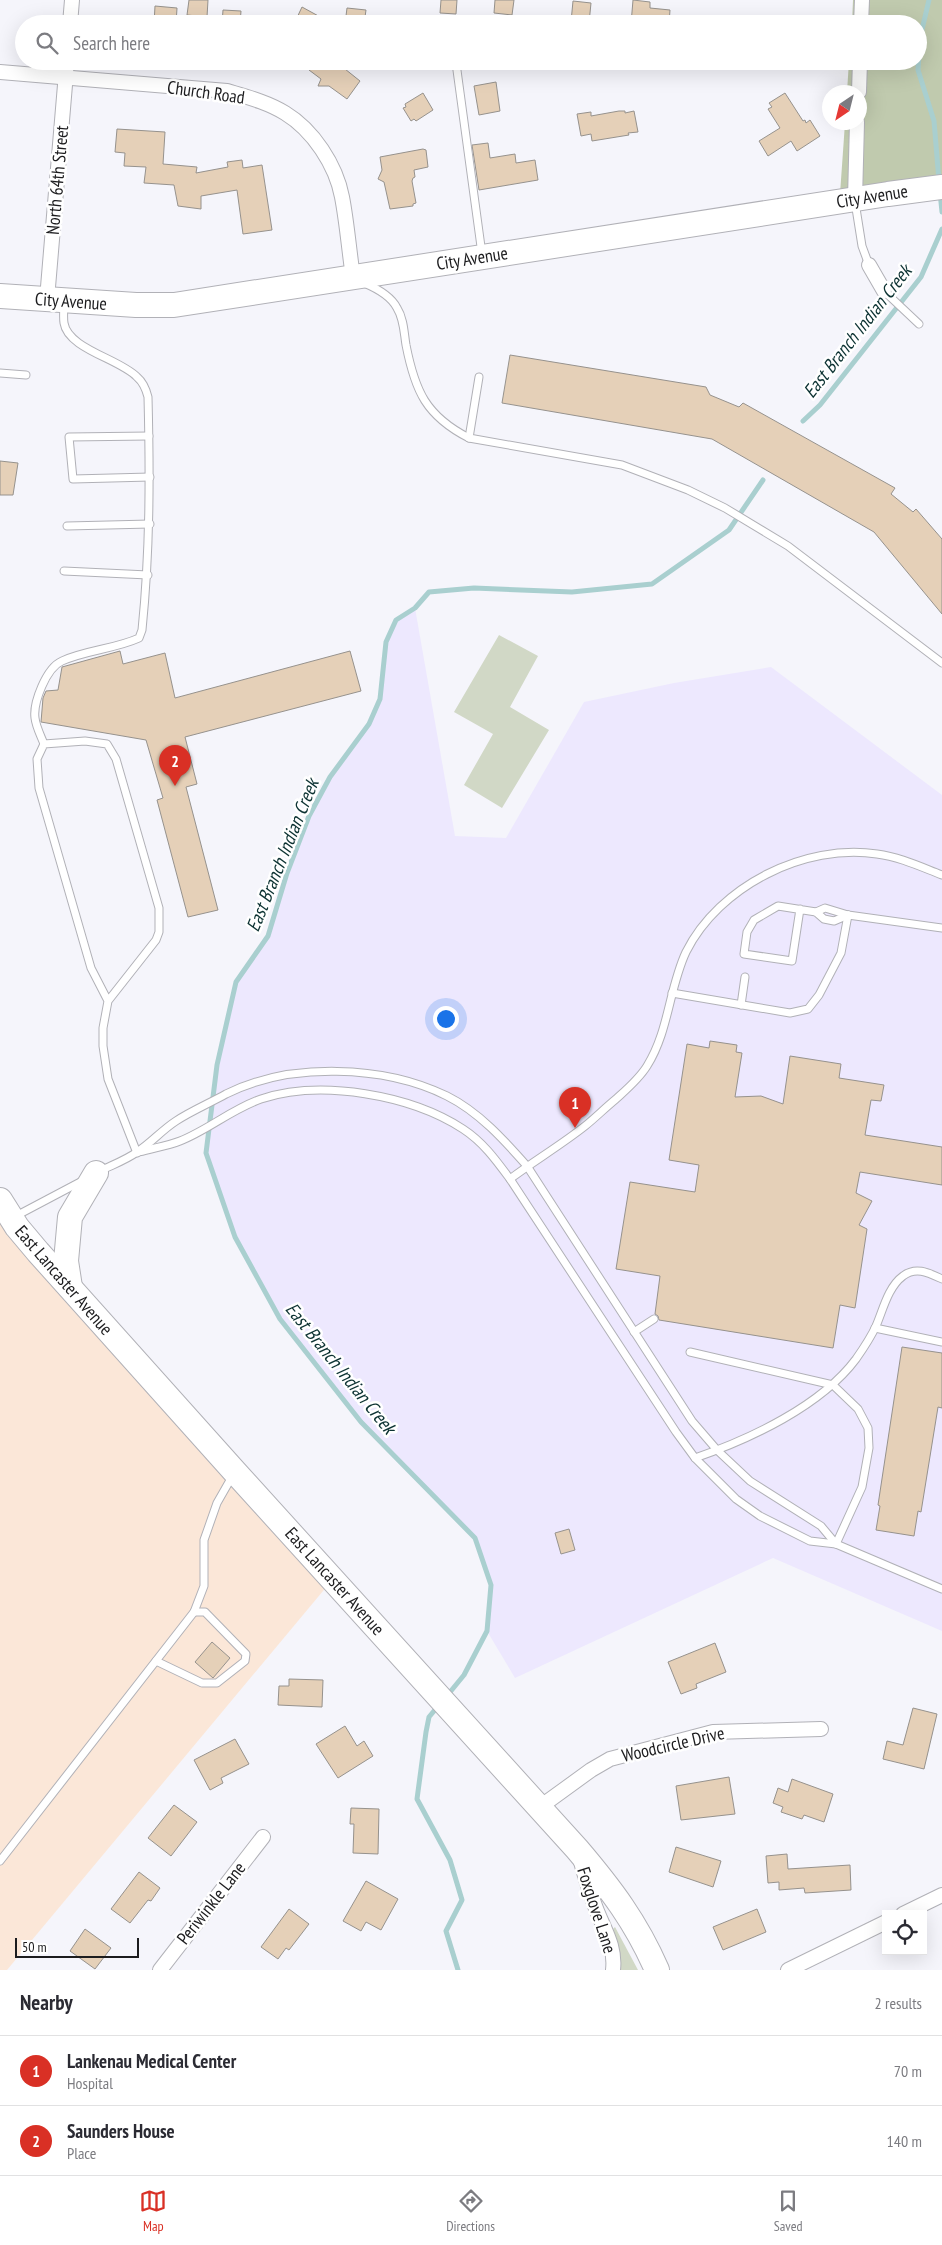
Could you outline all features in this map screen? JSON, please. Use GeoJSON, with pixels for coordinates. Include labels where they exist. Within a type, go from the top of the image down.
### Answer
{"type":"FeatureCollection","features":[{"type":"Feature","properties":{"kind":"highway","name":"City Avenue"},"geometry":{"type":"LineString","coordinates":[[0,296],[136,305],[174,304],[933,188]]}},
{"type":"Feature","properties":{"kind":"highway"},"geometry":{"type":"LineString","coordinates":[[70,1287],[66,1260],[70,1217],[96,1173]]}},
{"type":"Feature","properties":{"kind":"highway","name":"East Lancaster Avenue"},"geometry":{"type":"LineString","coordinates":[[6,1209],[70,1287],[235,1472],[540,1806],[622,1904],[638,1930],[657,1970]]}},
{"type":"Feature","properties":{"kind":"street"},"geometry":{"type":"LineString","coordinates":[[71,15],[72,0]]}},
{"type":"Feature","properties":{"kind":"street"},"geometry":{"type":"LineString","coordinates":[[861,15],[862,0]]}},
{"type":"Feature","properties":{"kind":"street","name":"North 64th Street"},"geometry":{"type":"LineString","coordinates":[[55,300],[66,70]]}},
{"type":"Feature","properties":{"kind":"street"},"geometry":{"type":"LineString","coordinates":[[858,85],[859,70]]}},
{"type":"Feature","properties":{"kind":"street","name":"Church Road"},"geometry":{"type":"LineString","coordinates":[[0,72],[228,91],[256,99],[286,114],[313,137],[333,169],[342,195],[353,277]]}},
{"type":"Feature","properties":{"kind":"street"},"geometry":{"type":"LineString","coordinates":[[855,199],[858,130]]}},
{"type":"Feature","properties":{"kind":"street"},"geometry":{"type":"LineString","coordinates":[[869,265],[884,291]]}},
{"type":"Feature","properties":{"kind":"street","name":"Woodcircle Drive"},"geometry":{"type":"LineString","coordinates":[[540,1806],[610,1759],[713,1732],[821,1729]]}},
{"type":"Feature","properties":{"kind":"street","name":"Periwinkle Lane"},"geometry":{"type":"LineString","coordinates":[[160,1970],[263,1837]]}},
{"type":"Feature","properties":{"kind":"street","name":"Foxglove Lane"},"geometry":{"type":"LineString","coordinates":[[577,1850],[594,1905],[610,1937],[613,1970]]}},
{"type":"Feature","properties":{"kind":"street"},"geometry":{"type":"LineString","coordinates":[[911,1910],[942,1895]]}},
{"type":"Feature","properties":{"kind":"street"},"geometry":{"type":"LineString","coordinates":[[788,1970],[882,1924]]}},
{"type":"Feature","properties":{"kind":"lane"},"geometry":{"type":"LineString","coordinates":[[457,70],[483,256]]}},
{"type":"Feature","properties":{"kind":"lane"},"geometry":{"type":"LineString","coordinates":[[855,199],[862,246],[869,265]]}},
{"type":"Feature","properties":{"kind":"lane"},"geometry":{"type":"LineString","coordinates":[[353,277],[375,288],[397,307],[402,317],[410,368],[422,399],[443,423],[469,438],[622,465],[688,490],[745,519],[788,546],[942,663]]}},
{"type":"Feature","properties":{"kind":"lane"},"geometry":{"type":"LineString","coordinates":[[884,291],[918,324]]}},
{"type":"Feature","properties":{"kind":"lane"},"geometry":{"type":"LineString","coordinates":[[55,300],[64,324],[76,341],[85,348],[138,377],[145,387],[148,397],[150,524],[148,575],[142,630],[139,638],[128,643],[60,662],[48,674],[41,686],[35,718],[44,744],[37,759],[39,788],[91,968],[108,1001]]}},
{"type":"Feature","properties":{"kind":"lane"},"geometry":{"type":"LineString","coordinates":[[0,373],[26,375]]}},
{"type":"Feature","properties":{"kind":"lane"},"geometry":{"type":"LineString","coordinates":[[469,438],[479,377]]}},
{"type":"Feature","properties":{"kind":"lane"},"geometry":{"type":"LineString","coordinates":[[149,436],[69,437],[73,479],[150,477]]}},
{"type":"Feature","properties":{"kind":"lane"},"geometry":{"type":"LineString","coordinates":[[67,526],[150,524]]}},
{"type":"Feature","properties":{"kind":"lane"},"geometry":{"type":"LineString","coordinates":[[64,571],[148,575]]}},
{"type":"Feature","properties":{"kind":"lane"},"geometry":{"type":"LineString","coordinates":[[44,744],[85,741],[107,744],[116,759],[159,908],[159,932],[156,940],[108,1001],[103,1028],[103,1046],[108,1079],[137,1153]]}},
{"type":"Feature","properties":{"kind":"lane"},"geometry":{"type":"LineString","coordinates":[[510,1178],[584,1127],[635,1082],[647,1066],[656,1049],[678,970],[687,950],[700,931],[734,894],[773,870],[798,861],[825,855],[854,852],[877,853],[899,858],[942,875]]}},
{"type":"Feature","properties":{"kind":"lane"},"geometry":{"type":"LineString","coordinates":[[800,909],[792,961],[744,954],[747,932],[754,920],[778,906],[800,909],[816,912],[824,918],[834,921],[848,915],[942,928]]}},
{"type":"Feature","properties":{"kind":"lane"},"geometry":{"type":"LineString","coordinates":[[672,993],[790,1013],[808,1009],[819,995],[842,953],[848,915]]}},
{"type":"Feature","properties":{"kind":"lane"},"geometry":{"type":"LineString","coordinates":[[741,1005],[744,977]]}},
{"type":"Feature","properties":{"kind":"lane"},"geometry":{"type":"LineString","coordinates":[[137,1153],[176,1121],[228,1093],[284,1074],[318,1070],[378,1076],[420,1085],[448,1097],[471,1112],[499,1135],[526,1166],[692,1421],[750,1482],[821,1526],[836,1544]]}},
{"type":"Feature","properties":{"kind":"lane"},"geometry":{"type":"LineString","coordinates":[[6,1209],[96,1173],[137,1153],[180,1140],[261,1099],[286,1092],[320,1089],[349,1091],[393,1100],[443,1117],[464,1129],[486,1148],[510,1178],[672,1426],[696,1458],[736,1499],[760,1516],[810,1541],[836,1544],[942,1589]]}},
{"type":"Feature","properties":{"kind":"lane"},"geometry":{"type":"LineString","coordinates":[[696,1458],[718,1450],[804,1408],[833,1384],[856,1359],[875,1328],[884,1306],[900,1278],[908,1273],[919,1270],[942,1279]]}},
{"type":"Feature","properties":{"kind":"lane"},"geometry":{"type":"LineString","coordinates":[[634,1332],[654,1319]]}},
{"type":"Feature","properties":{"kind":"lane"},"geometry":{"type":"LineString","coordinates":[[875,1328],[942,1342]]}},
{"type":"Feature","properties":{"kind":"lane"},"geometry":{"type":"LineString","coordinates":[[690,1352],[833,1384],[858,1409],[868,1428],[869,1441],[862,1487],[836,1544]]}},
{"type":"Feature","properties":{"kind":"lane"},"geometry":{"type":"LineString","coordinates":[[0,1861],[194,1612],[204,1586],[204,1540],[217,1502],[235,1472]]}},
{"type":"Feature","properties":{"kind":"lane"},"geometry":{"type":"LineString","coordinates":[[156,1661],[202,1683],[217,1683],[245,1660],[246,1654],[205,1612],[194,1612]]}},
{"type":"Feature","properties":{"kind":"shaded area"},"geometry":{"type":"Polygon","coordinates":[[[415,608],[455,836],[506,838],[584,702],[674,683],[771,667],[942,795],[942,1631],[773,1558],[515,1678],[487,1631],[491,1585],[475,1538],[361,1422],[280,1319],[235,1237],[206,1153],[210,1103],[236,982],[268,936],[287,873],[309,816],[330,777],[369,724],[380,699],[386,642],[396,620],[415,608]]]}},
{"type":"Feature","properties":{"kind":"shaded area"},"geometry":{"type":"Polygon","coordinates":[[[0,1201],[333,1579],[7,1970],[0,1970],[0,1201]]]}},
{"type":"Feature","properties":{"kind":"green space"},"geometry":{"type":"Polygon","coordinates":[[[853,0],[942,0],[942,181],[840,194],[845,130],[867,130],[867,85],[847,85],[848,70],[927,70],[927,15],[852,15],[853,0]]]}},
{"type":"Feature","properties":{"kind":"green space"},"geometry":{"type":"Polygon","coordinates":[[[499,635],[538,656],[510,707],[549,730],[502,808],[464,785],[493,734],[454,712],[499,635]]]}},
{"type":"Feature","properties":{"kind":"green space"},"geometry":{"type":"Polygon","coordinates":[[[615,1927],[638,1970],[621,1970],[620,1953],[613,1929],[615,1927]]]}},
{"type":"Feature","properties":{"kind":"building"},"geometry":{"type":"Polygon","coordinates":[[[189,0],[208,0],[207,15],[187,15],[189,0]]]}},
{"type":"Feature","properties":{"kind":"building"},"geometry":{"type":"Polygon","coordinates":[[[441,0],[457,0],[456,14],[440,13],[441,0]]]}},
{"type":"Feature","properties":{"kind":"building"},"geometry":{"type":"Polygon","coordinates":[[[495,0],[514,0],[512,15],[494,13],[495,0]]]}},
{"type":"Feature","properties":{"kind":"building"},"geometry":{"type":"Polygon","coordinates":[[[633,0],[650,2],[650,8],[670,10],[670,15],[632,15],[633,0]]]}},
{"type":"Feature","properties":{"kind":"building"},"geometry":{"type":"Polygon","coordinates":[[[573,1],[591,3],[590,15],[572,15],[573,1]]]}},
{"type":"Feature","properties":{"kind":"building"},"geometry":{"type":"Polygon","coordinates":[[[155,6],[177,8],[177,15],[154,15],[155,6]]]}},
{"type":"Feature","properties":{"kind":"building"},"geometry":{"type":"Polygon","coordinates":[[[302,7],[317,15],[298,15],[302,7]]]}},
{"type":"Feature","properties":{"kind":"building"},"geometry":{"type":"Polygon","coordinates":[[[347,8],[366,10],[365,15],[346,15],[347,8]]]}},
{"type":"Feature","properties":{"kind":"building"},"geometry":{"type":"Polygon","coordinates":[[[223,10],[241,11],[241,15],[223,15],[223,10]]]}},
{"type":"Feature","properties":{"kind":"building"},"geometry":{"type":"Polygon","coordinates":[[[309,70],[346,70],[360,81],[347,99],[329,86],[318,86],[321,79],[309,70]]]}},
{"type":"Feature","properties":{"kind":"building"},"geometry":{"type":"Polygon","coordinates":[[[496,82],[500,111],[479,115],[474,86],[496,82]]]}},
{"type":"Feature","properties":{"kind":"building"},"geometry":{"type":"Polygon","coordinates":[[[423,93],[433,110],[416,121],[414,119],[411,121],[403,108],[406,107],[405,104],[423,93]]]}},
{"type":"Feature","properties":{"kind":"building"},"geometry":{"type":"Polygon","coordinates":[[[785,93],[803,121],[805,120],[806,123],[810,120],[820,136],[797,151],[791,141],[768,156],[759,141],[780,128],[768,109],[772,107],[769,103],[785,93]]]}},
{"type":"Feature","properties":{"kind":"building"},"geometry":{"type":"Polygon","coordinates":[[[625,111],[625,113],[634,111],[638,132],[592,141],[591,134],[581,136],[577,114],[591,112],[591,116],[625,111]]]}},
{"type":"Feature","properties":{"kind":"building"},"geometry":{"type":"Polygon","coordinates":[[[117,129],[165,132],[163,164],[197,167],[196,173],[228,167],[227,162],[242,160],[243,168],[262,165],[272,230],[243,234],[237,190],[201,196],[201,209],[178,206],[174,185],[144,183],[146,167],[124,166],[125,153],[115,152],[117,129]]]}},
{"type":"Feature","properties":{"kind":"building"},"geometry":{"type":"Polygon","coordinates":[[[488,143],[490,158],[515,154],[516,163],[535,160],[538,180],[479,190],[472,145],[488,143]]]}},
{"type":"Feature","properties":{"kind":"building"},"geometry":{"type":"Polygon","coordinates":[[[426,150],[428,167],[414,170],[415,177],[412,181],[416,203],[413,206],[390,209],[384,182],[378,179],[382,170],[380,157],[426,150]]]}},
{"type":"Feature","properties":{"kind":"building"},"geometry":{"type":"Polygon","coordinates":[[[510,355],[706,387],[710,395],[739,407],[743,403],[895,488],[891,494],[913,512],[916,509],[942,539],[942,614],[874,532],[712,439],[502,403],[510,355]]]}},
{"type":"Feature","properties":{"kind":"building"},"geometry":{"type":"Polygon","coordinates":[[[0,461],[18,463],[13,495],[0,495],[0,461]]]}},
{"type":"Feature","properties":{"kind":"building"},"geometry":{"type":"Polygon","coordinates":[[[120,651],[123,664],[165,653],[175,698],[350,651],[361,691],[185,737],[197,784],[186,787],[218,910],[188,917],[157,800],[163,798],[146,740],[41,722],[43,698],[46,691],[58,690],[62,667],[120,651]]]}},
{"type":"Feature","properties":{"kind":"building"},"geometry":{"type":"Polygon","coordinates":[[[710,1041],[737,1045],[736,1052],[742,1053],[735,1097],[761,1096],[783,1104],[790,1056],[841,1064],[839,1078],[884,1085],[881,1101],[871,1100],[865,1135],[942,1147],[942,1185],[860,1172],[856,1193],[872,1201],[859,1225],[867,1229],[855,1308],[840,1305],[833,1348],[659,1320],[655,1314],[660,1276],[616,1269],[630,1182],[695,1192],[699,1165],[669,1160],[687,1044],[709,1048],[710,1041]]]}},
{"type":"Feature","properties":{"kind":"building"},"geometry":{"type":"Polygon","coordinates":[[[902,1347],[942,1353],[942,1408],[938,1407],[921,1512],[918,1511],[914,1536],[876,1530],[880,1506],[878,1505],[902,1347]]]}},
{"type":"Feature","properties":{"kind":"building"},"geometry":{"type":"Polygon","coordinates":[[[569,1529],[575,1550],[561,1554],[555,1533],[569,1529]]]}},
{"type":"Feature","properties":{"kind":"building"},"geometry":{"type":"Polygon","coordinates":[[[212,1642],[230,1658],[213,1678],[195,1662],[212,1642]]]}},
{"type":"Feature","properties":{"kind":"building"},"geometry":{"type":"Polygon","coordinates":[[[715,1643],[726,1672],[696,1684],[697,1688],[681,1694],[668,1662],[715,1643]]]}},
{"type":"Feature","properties":{"kind":"building"},"geometry":{"type":"Polygon","coordinates":[[[289,1679],[323,1680],[322,1707],[278,1705],[279,1686],[289,1686],[289,1679]]]}},
{"type":"Feature","properties":{"kind":"building"},"geometry":{"type":"Polygon","coordinates":[[[913,1708],[937,1714],[924,1769],[883,1759],[887,1741],[903,1745],[913,1708]]]}},
{"type":"Feature","properties":{"kind":"building"},"geometry":{"type":"Polygon","coordinates":[[[345,1726],[357,1746],[364,1741],[373,1756],[338,1778],[316,1744],[345,1726]]]}},
{"type":"Feature","properties":{"kind":"building"},"geometry":{"type":"Polygon","coordinates":[[[235,1739],[249,1764],[221,1778],[223,1783],[210,1790],[194,1760],[235,1739]]]}},
{"type":"Feature","properties":{"kind":"building"},"geometry":{"type":"Polygon","coordinates":[[[729,1777],[735,1814],[681,1820],[676,1786],[729,1777]]]}},
{"type":"Feature","properties":{"kind":"building"},"geometry":{"type":"Polygon","coordinates":[[[792,1779],[833,1794],[824,1822],[804,1815],[802,1819],[781,1812],[783,1807],[773,1803],[778,1788],[788,1792],[792,1779]]]}},
{"type":"Feature","properties":{"kind":"building"},"geometry":{"type":"Polygon","coordinates":[[[174,1805],[197,1822],[171,1856],[148,1838],[174,1805]]]}},
{"type":"Feature","properties":{"kind":"building"},"geometry":{"type":"Polygon","coordinates":[[[351,1808],[379,1809],[378,1854],[353,1853],[354,1824],[350,1824],[351,1808]]]}},
{"type":"Feature","properties":{"kind":"building"},"geometry":{"type":"Polygon","coordinates":[[[676,1847],[721,1861],[713,1887],[669,1872],[676,1847]]]}},
{"type":"Feature","properties":{"kind":"building"},"geometry":{"type":"Polygon","coordinates":[[[787,1854],[788,1869],[850,1865],[851,1890],[805,1893],[804,1888],[779,1890],[779,1882],[768,1883],[766,1856],[787,1854]]]}},
{"type":"Feature","properties":{"kind":"building"},"geometry":{"type":"Polygon","coordinates":[[[139,1872],[160,1888],[151,1901],[148,1900],[130,1923],[111,1909],[139,1872]]]}},
{"type":"Feature","properties":{"kind":"building"},"geometry":{"type":"Polygon","coordinates":[[[366,1881],[398,1899],[381,1930],[366,1922],[361,1931],[343,1921],[366,1881]]]}},
{"type":"Feature","properties":{"kind":"building"},"geometry":{"type":"Polygon","coordinates":[[[289,1909],[309,1924],[289,1950],[286,1948],[278,1959],[261,1947],[289,1909]]]}},
{"type":"Feature","properties":{"kind":"building"},"geometry":{"type":"Polygon","coordinates":[[[757,1909],[766,1932],[723,1950],[713,1927],[757,1909]]]}},
{"type":"Feature","properties":{"kind":"building"},"geometry":{"type":"Polygon","coordinates":[[[85,1929],[111,1948],[95,1969],[70,1951],[85,1929]]]}},
{"type":"Feature","properties":{"kind":"waterway","name":"East Branch Indian Creek"},"geometry":{"type":"LineString","coordinates":[[925,15],[929,0]]}},
{"type":"Feature","properties":{"kind":"waterway","name":"East Branch Indian Creek"},"geometry":{"type":"LineString","coordinates":[[918,70],[934,121],[939,181]]}},
{"type":"Feature","properties":{"kind":"waterway","name":"East Branch Indian Creek"},"geometry":{"type":"LineString","coordinates":[[940,192],[942,212]]}},
{"type":"Feature","properties":{"kind":"waterway","name":"East Branch Indian Creek"},"geometry":{"type":"LineString","coordinates":[[803,421],[820,405],[921,277],[942,229]]}},
{"type":"Feature","properties":{"kind":"waterway","name":"East Branch Indian Creek"},"geometry":{"type":"LineString","coordinates":[[446,1697],[464,1675],[487,1631],[491,1585],[475,1538],[361,1422],[280,1319],[235,1237],[206,1153],[217,1065],[236,982],[268,936],[287,873],[309,816],[330,777],[369,724],[380,699],[386,642],[396,620],[415,608],[429,592],[474,588],[572,592],[652,584],[729,530],[763,480]]}},
{"type":"Feature","properties":{"kind":"waterway","name":"East Branch Indian Creek"},"geometry":{"type":"LineString","coordinates":[[439,1705],[429,1717],[417,1799],[450,1860],[462,1900],[446,1931],[458,1970]]}},
{"type":"Feature","properties":{"kind":"place","name":"Saunders House"},"geometry":{"type":"Point","coordinates":[175,786]}},
{"type":"Feature","properties":{"kind":"place","name":"Lankenau Medical Center"},"geometry":{"type":"Point","coordinates":[575,1128]}}]}
